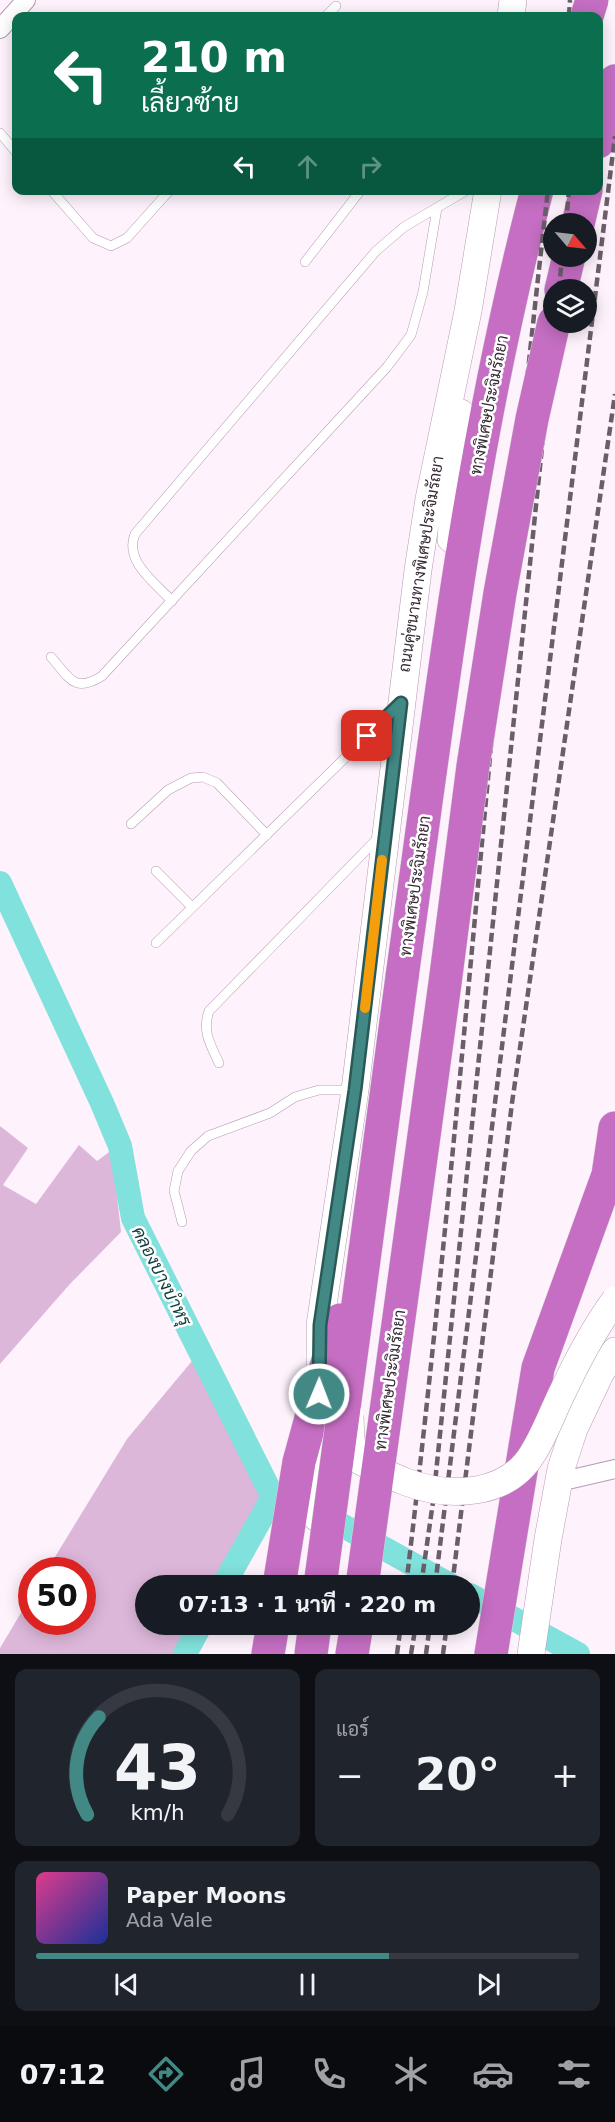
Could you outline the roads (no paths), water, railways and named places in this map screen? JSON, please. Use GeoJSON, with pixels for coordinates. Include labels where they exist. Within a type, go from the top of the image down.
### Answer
{"type":"FeatureCollection","features":[{"type":"Feature","properties":{"kind":"highway"},"geometry":{"type":"LineString","coordinates":[[603,123],[615,81]]}},
{"type":"Feature","properties":{"kind":"highway","name":"ทางพิเศษประจิมรัถยา"},"geometry":{"type":"LineString","coordinates":[[318,1575],[457,586],[485,413],[516,270],[536,195]]}},
{"type":"Feature","properties":{"kind":"highway"},"geometry":{"type":"LineString","coordinates":[[581,213],[585,195]]}},
{"type":"Feature","properties":{"kind":"highway","name":"ทางพิเศษประจิมรัถยา"},"geometry":{"type":"LineString","coordinates":[[364,1575],[445,982],[472,766],[500,593],[532,419],[552,333]]}},
{"type":"Feature","properties":{"kind":"highway"},"geometry":{"type":"LineString","coordinates":[[491,1654],[538,1368],[608,1175],[615,1128]]}},
{"type":"Feature","properties":{"kind":"highway"},"geometry":{"type":"LineString","coordinates":[[281,1575],[299,1462],[348,1292]]}},
{"type":"Feature","properties":{"kind":"highway"},"geometry":{"type":"LineString","coordinates":[[268,1654],[271,1635]]}},
{"type":"Feature","properties":{"kind":"highway"},"geometry":{"type":"LineString","coordinates":[[311,1654],[313,1635]]}},
{"type":"Feature","properties":{"kind":"highway"},"geometry":{"type":"LineString","coordinates":[[352,1654],[355,1635]]}},
{"type":"Feature","properties":{"kind":"main road","name":"ถนนคู่ขนานทางพิเศษประจิมรัถยา"},"geometry":{"type":"LineString","coordinates":[[317,1575],[320,1325],[355,1090],[417,570],[429,499],[468,311],[487,195]]}},
{"type":"Feature","properties":{"kind":"main road"},"geometry":{"type":"LineString","coordinates":[[468,311],[449,556],[348,1292],[351,1438],[356,1456],[360,1461],[406,1482],[438,1490],[470,1492],[484,1489],[508,1478],[527,1462],[533,1453],[584,1348],[615,1300]]}},
{"type":"Feature","properties":{"kind":"main road"},"geometry":{"type":"LineString","coordinates":[[531,1654],[559,1482],[574,1429],[601,1372],[615,1351]]}},
{"type":"Feature","properties":{"kind":"street"},"geometry":{"type":"LineString","coordinates":[[15,12],[26,0]]}},
{"type":"Feature","properties":{"kind":"street"},"geometry":{"type":"LineString","coordinates":[[0,29],[12,16]]}},
{"type":"Feature","properties":{"kind":"street"},"geometry":{"type":"LineString","coordinates":[[559,1482],[615,1469]]}},
{"type":"Feature","properties":{"kind":"lane"},"geometry":{"type":"LineString","coordinates":[[330,12],[336,6]]}},
{"type":"Feature","properties":{"kind":"lane"},"geometry":{"type":"LineString","coordinates":[[0,133],[12,147]]}},
{"type":"Feature","properties":{"kind":"lane"},"geometry":{"type":"LineString","coordinates":[[55,195],[93,238],[111,246],[128,238],[166,195]]}},
{"type":"Feature","properties":{"kind":"lane"},"geometry":{"type":"LineString","coordinates":[[305,262],[357,195]]}},
{"type":"Feature","properties":{"kind":"lane"},"geometry":{"type":"LineString","coordinates":[[172,601],[138,565],[132,554],[131,544],[135,534],[376,251],[404,227],[459,195]]}},
{"type":"Feature","properties":{"kind":"lane"},"geometry":{"type":"LineString","coordinates":[[51,657],[72,681],[81,685],[90,684],[102,676],[387,367],[411,335],[423,292],[437,208]]}},
{"type":"Feature","properties":{"kind":"lane"},"geometry":{"type":"LineString","coordinates":[[156,943],[401,703]]}},
{"type":"Feature","properties":{"kind":"lane"},"geometry":{"type":"LineString","coordinates":[[131,824],[168,790],[191,778],[203,777],[217,783],[267,835]]}},
{"type":"Feature","properties":{"kind":"lane"},"geometry":{"type":"LineString","coordinates":[[219,1063],[206,1035],[205,1022],[209,1011],[386,830]]}},
{"type":"Feature","properties":{"kind":"lane"},"geometry":{"type":"LineString","coordinates":[[156,871],[192,907]]}},
{"type":"Feature","properties":{"kind":"lane"},"geometry":{"type":"LineString","coordinates":[[182,1222],[174,1191],[177,1171],[191,1151],[208,1137],[270,1113],[295,1097],[319,1090],[355,1090]]}},
{"type":"Feature","properties":{"kind":"waterway","name":"คลองบางบำหรุ"},"geometry":{"type":"LineString","coordinates":[[0,883],[120,1146],[133,1218],[273,1497]]}},
{"type":"Feature","properties":{"kind":"waterway"},"geometry":{"type":"LineString","coordinates":[[229,1575],[273,1497]]}},
{"type":"Feature","properties":{"kind":"waterway"},"geometry":{"type":"LineString","coordinates":[[318,1512],[432,1575]]}},
{"type":"Feature","properties":{"kind":"waterway"},"geometry":{"type":"LineString","coordinates":[[480,1600],[578,1654]]}},
{"type":"Feature","properties":{"kind":"waterway"},"geometry":{"type":"LineString","coordinates":[[185,1654],[195,1635]]}},
{"type":"Feature","properties":{"kind":"railway"},"geometry":{"type":"LineString","coordinates":[[569,12],[570,0]]}},
{"type":"Feature","properties":{"kind":"railway"},"geometry":{"type":"LineString","coordinates":[[590,12],[591,0]]}},
{"type":"Feature","properties":{"kind":"railway"},"geometry":{"type":"LineString","coordinates":[[436,1575],[615,136]]}},
{"type":"Feature","properties":{"kind":"railway"},"geometry":{"type":"LineString","coordinates":[[407,1575],[444,1237],[511,539],[547,195]]}},
{"type":"Feature","properties":{"kind":"railway"},"geometry":{"type":"LineString","coordinates":[[567,213],[569,195]]}},
{"type":"Feature","properties":{"kind":"railway"},"geometry":{"type":"LineString","coordinates":[[560,279],[561,267]]}},
{"type":"Feature","properties":{"kind":"railway"},"geometry":{"type":"LineString","coordinates":[[423,1575],[433,1502],[554,333]]}},
{"type":"Feature","properties":{"kind":"railway"},"geometry":{"type":"LineString","coordinates":[[453,1575],[512,1103],[615,394]]}},
{"type":"Feature","properties":{"kind":"railway"},"geometry":{"type":"LineString","coordinates":[[397,1654],[400,1635]]}},
{"type":"Feature","properties":{"kind":"railway"},"geometry":{"type":"LineString","coordinates":[[411,1654],[414,1635]]}},
{"type":"Feature","properties":{"kind":"railway"},"geometry":{"type":"LineString","coordinates":[[426,1654],[429,1635]]}},
{"type":"Feature","properties":{"kind":"railway"},"geometry":{"type":"LineString","coordinates":[[443,1654],[446,1635]]}}]}
